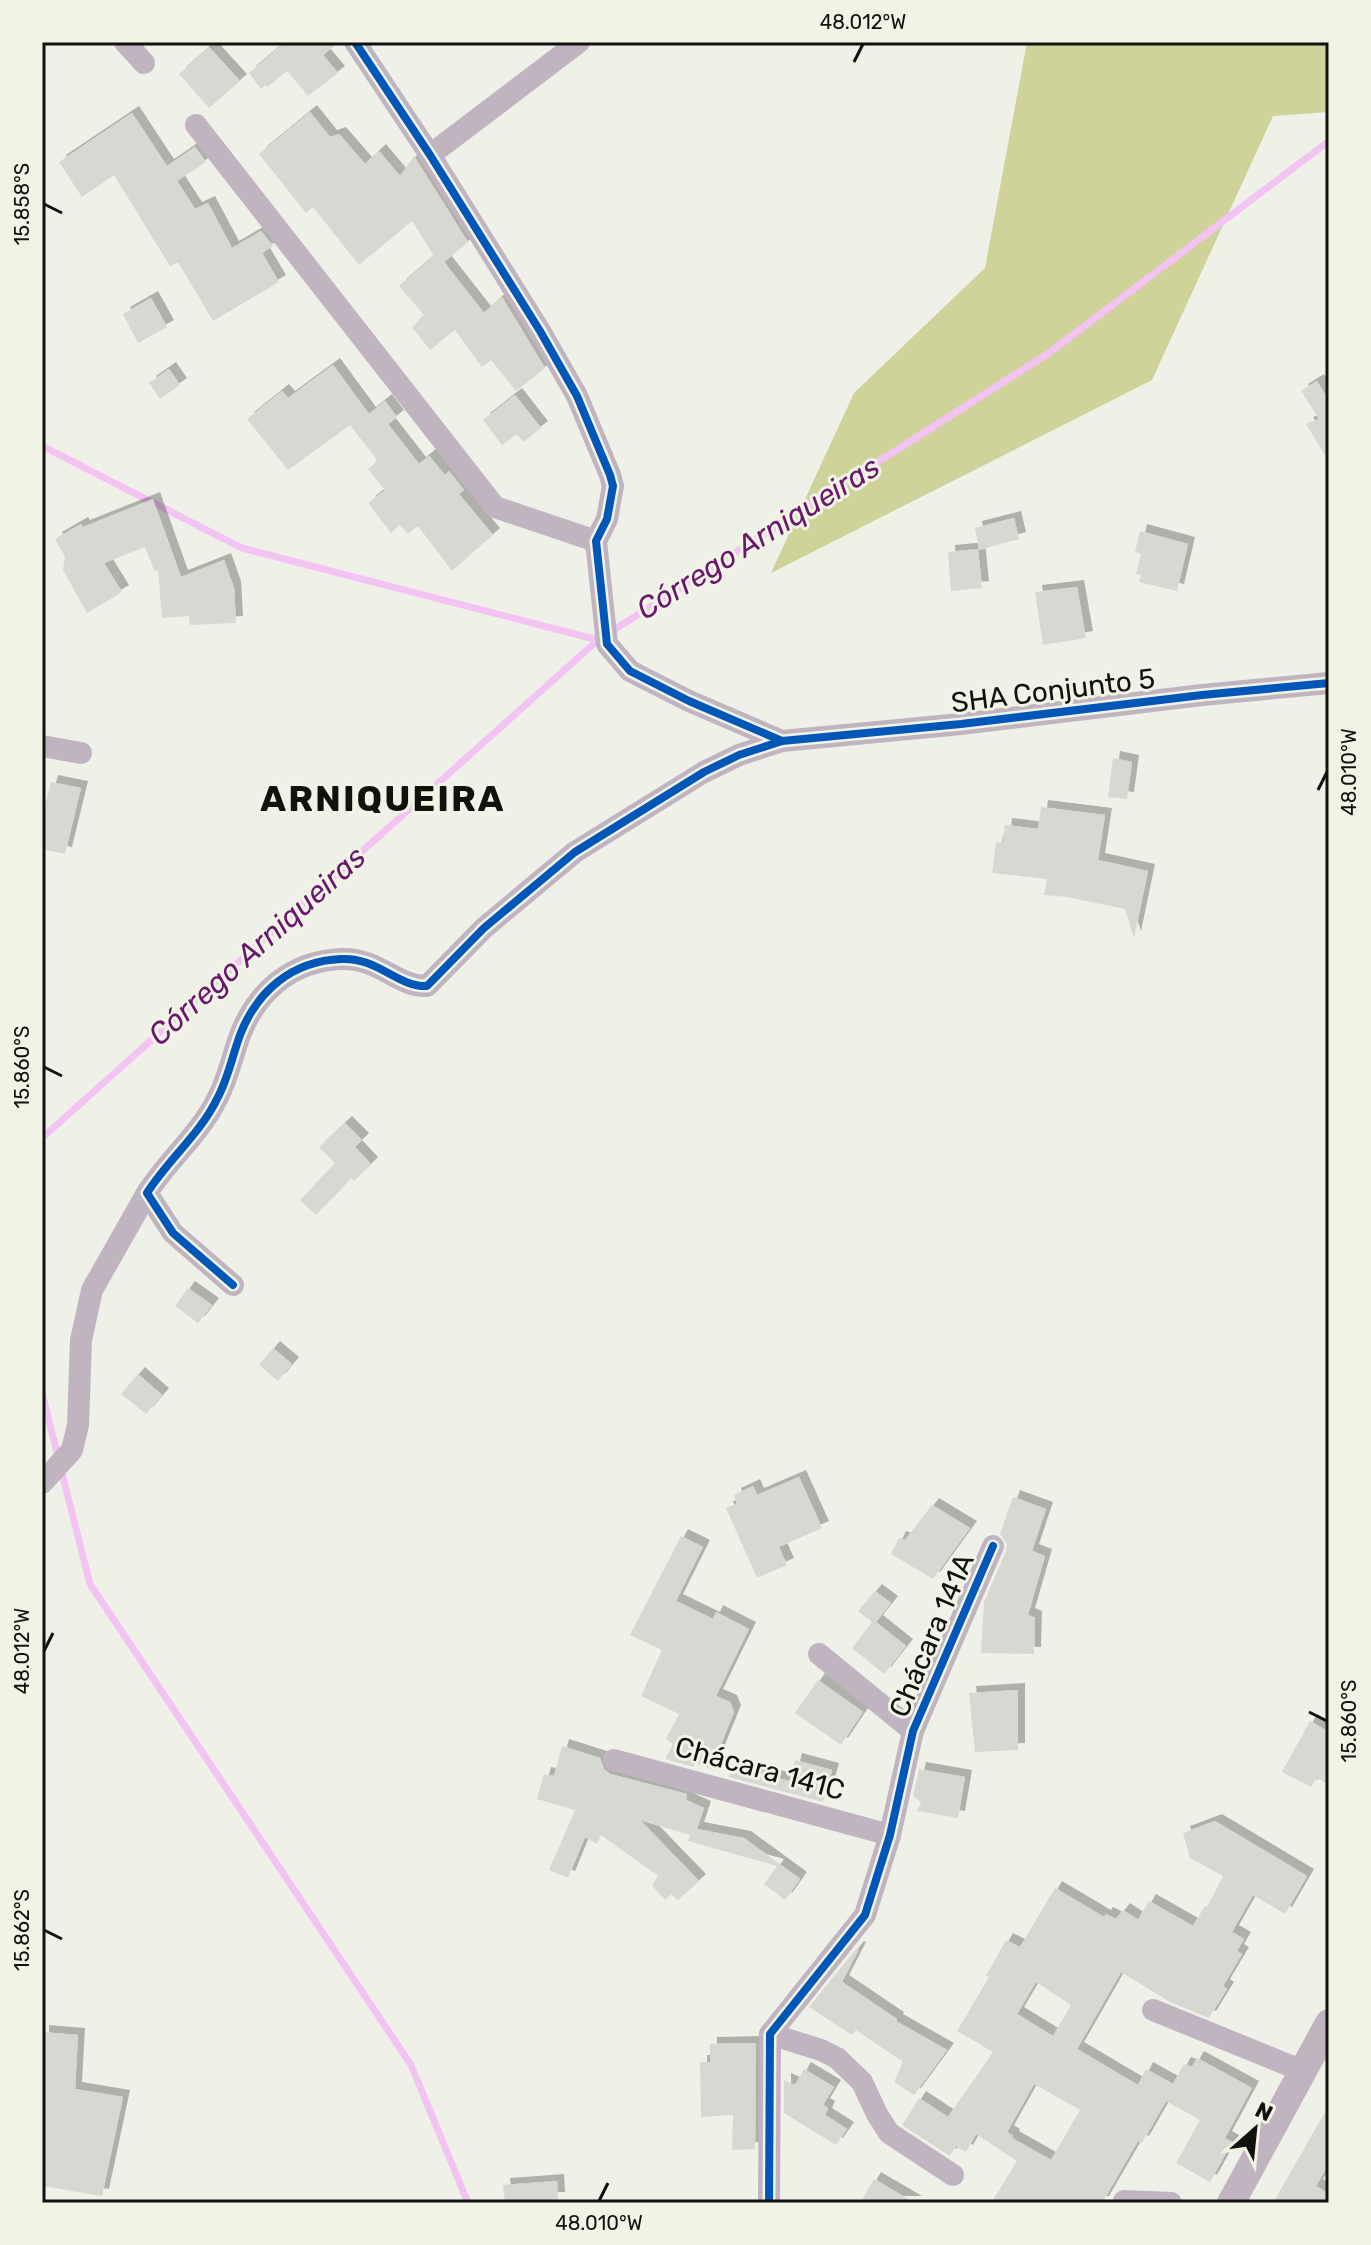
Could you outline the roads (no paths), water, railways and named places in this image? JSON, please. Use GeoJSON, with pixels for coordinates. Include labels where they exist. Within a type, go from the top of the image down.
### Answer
{"type":"FeatureCollection","features":[{"type":"Feature","properties":{"kind":"street"},"geometry":{"type":"LineString","coordinates":[[125,42],[144,63]]}},
{"type":"Feature","properties":{"kind":"street"},"geometry":{"type":"LineString","coordinates":[[355,42],[430,155],[577,396],[613,486],[607,519],[596,541],[607,644],[630,671],[689,701],[782,741]]}},
{"type":"Feature","properties":{"kind":"street"},"geometry":{"type":"LineString","coordinates":[[430,155],[579,42]]}},
{"type":"Feature","properties":{"kind":"street"},"geometry":{"type":"LineString","coordinates":[[196,125],[495,507],[596,541]]}},
{"type":"Feature","properties":{"kind":"street","name":"SHA Conjunto 5"},"geometry":{"type":"LineString","coordinates":[[147,1193],[217,1100],[253,1007],[271,985],[312,964],[341,959],[376,964],[407,982],[427,986],[484,928],[575,852],[704,772],[739,755],[782,741],[1329,683]]}},
{"type":"Feature","properties":{"kind":"street"},"geometry":{"type":"LineString","coordinates":[[42,746],[81,753]]}},
{"type":"Feature","properties":{"kind":"street"},"geometry":{"type":"LineString","coordinates":[[42,1483],[72,1450],[78,1425],[81,1340],[92,1290],[147,1193],[173,1233],[233,1285]]}},
{"type":"Feature","properties":{"kind":"street","name":"Chácara 141A"},"geometry":{"type":"LineString","coordinates":[[770,2034],[865,1915],[890,1835],[913,1731],[993,1546]]}},
{"type":"Feature","properties":{"kind":"street","name":"Chácara 141A"},"geometry":{"type":"LineString","coordinates":[[819,1654],[913,1731]]}},
{"type":"Feature","properties":{"kind":"street","name":"Chácara 141C"},"geometry":{"type":"LineString","coordinates":[[614,1760],[890,1835]]}},
{"type":"Feature","properties":{"kind":"street"},"geometry":{"type":"LineString","coordinates":[[1153,2010],[1303,2071]]}},
{"type":"Feature","properties":{"kind":"street"},"geometry":{"type":"LineString","coordinates":[[1231,2203],[1329,2023]]}},
{"type":"Feature","properties":{"kind":"street"},"geometry":{"type":"LineString","coordinates":[[769,2203],[770,2034],[837,2058],[862,2082],[889,2133],[953,2175]]}},
{"type":"Feature","properties":{"kind":"street"},"geometry":{"type":"LineString","coordinates":[[1124,2201],[1171,2203]]}},
{"type":"Feature","properties":{"kind":"waterway","name":"Córrego Arniqueiras"},"geometry":{"type":"LineString","coordinates":[[42,1138],[598,640],[1049,353],[1329,141]]}},
{"type":"Feature","properties":{"kind":"waterway"},"geometry":{"type":"LineString","coordinates":[[42,446],[242,548],[598,640]]}},
{"type":"Feature","properties":{"kind":"waterway"},"geometry":{"type":"LineString","coordinates":[[42,1393],[58,1457]]}},
{"type":"Feature","properties":{"kind":"waterway"},"geometry":{"type":"LineString","coordinates":[[61,1469],[90,1584],[411,2065],[468,2203]]}},
{"type":"Feature","properties":{"kind":"district","name":"ARNIQUEIRA"},"geometry":{"type":"Point","coordinates":[383,798]}}]}
